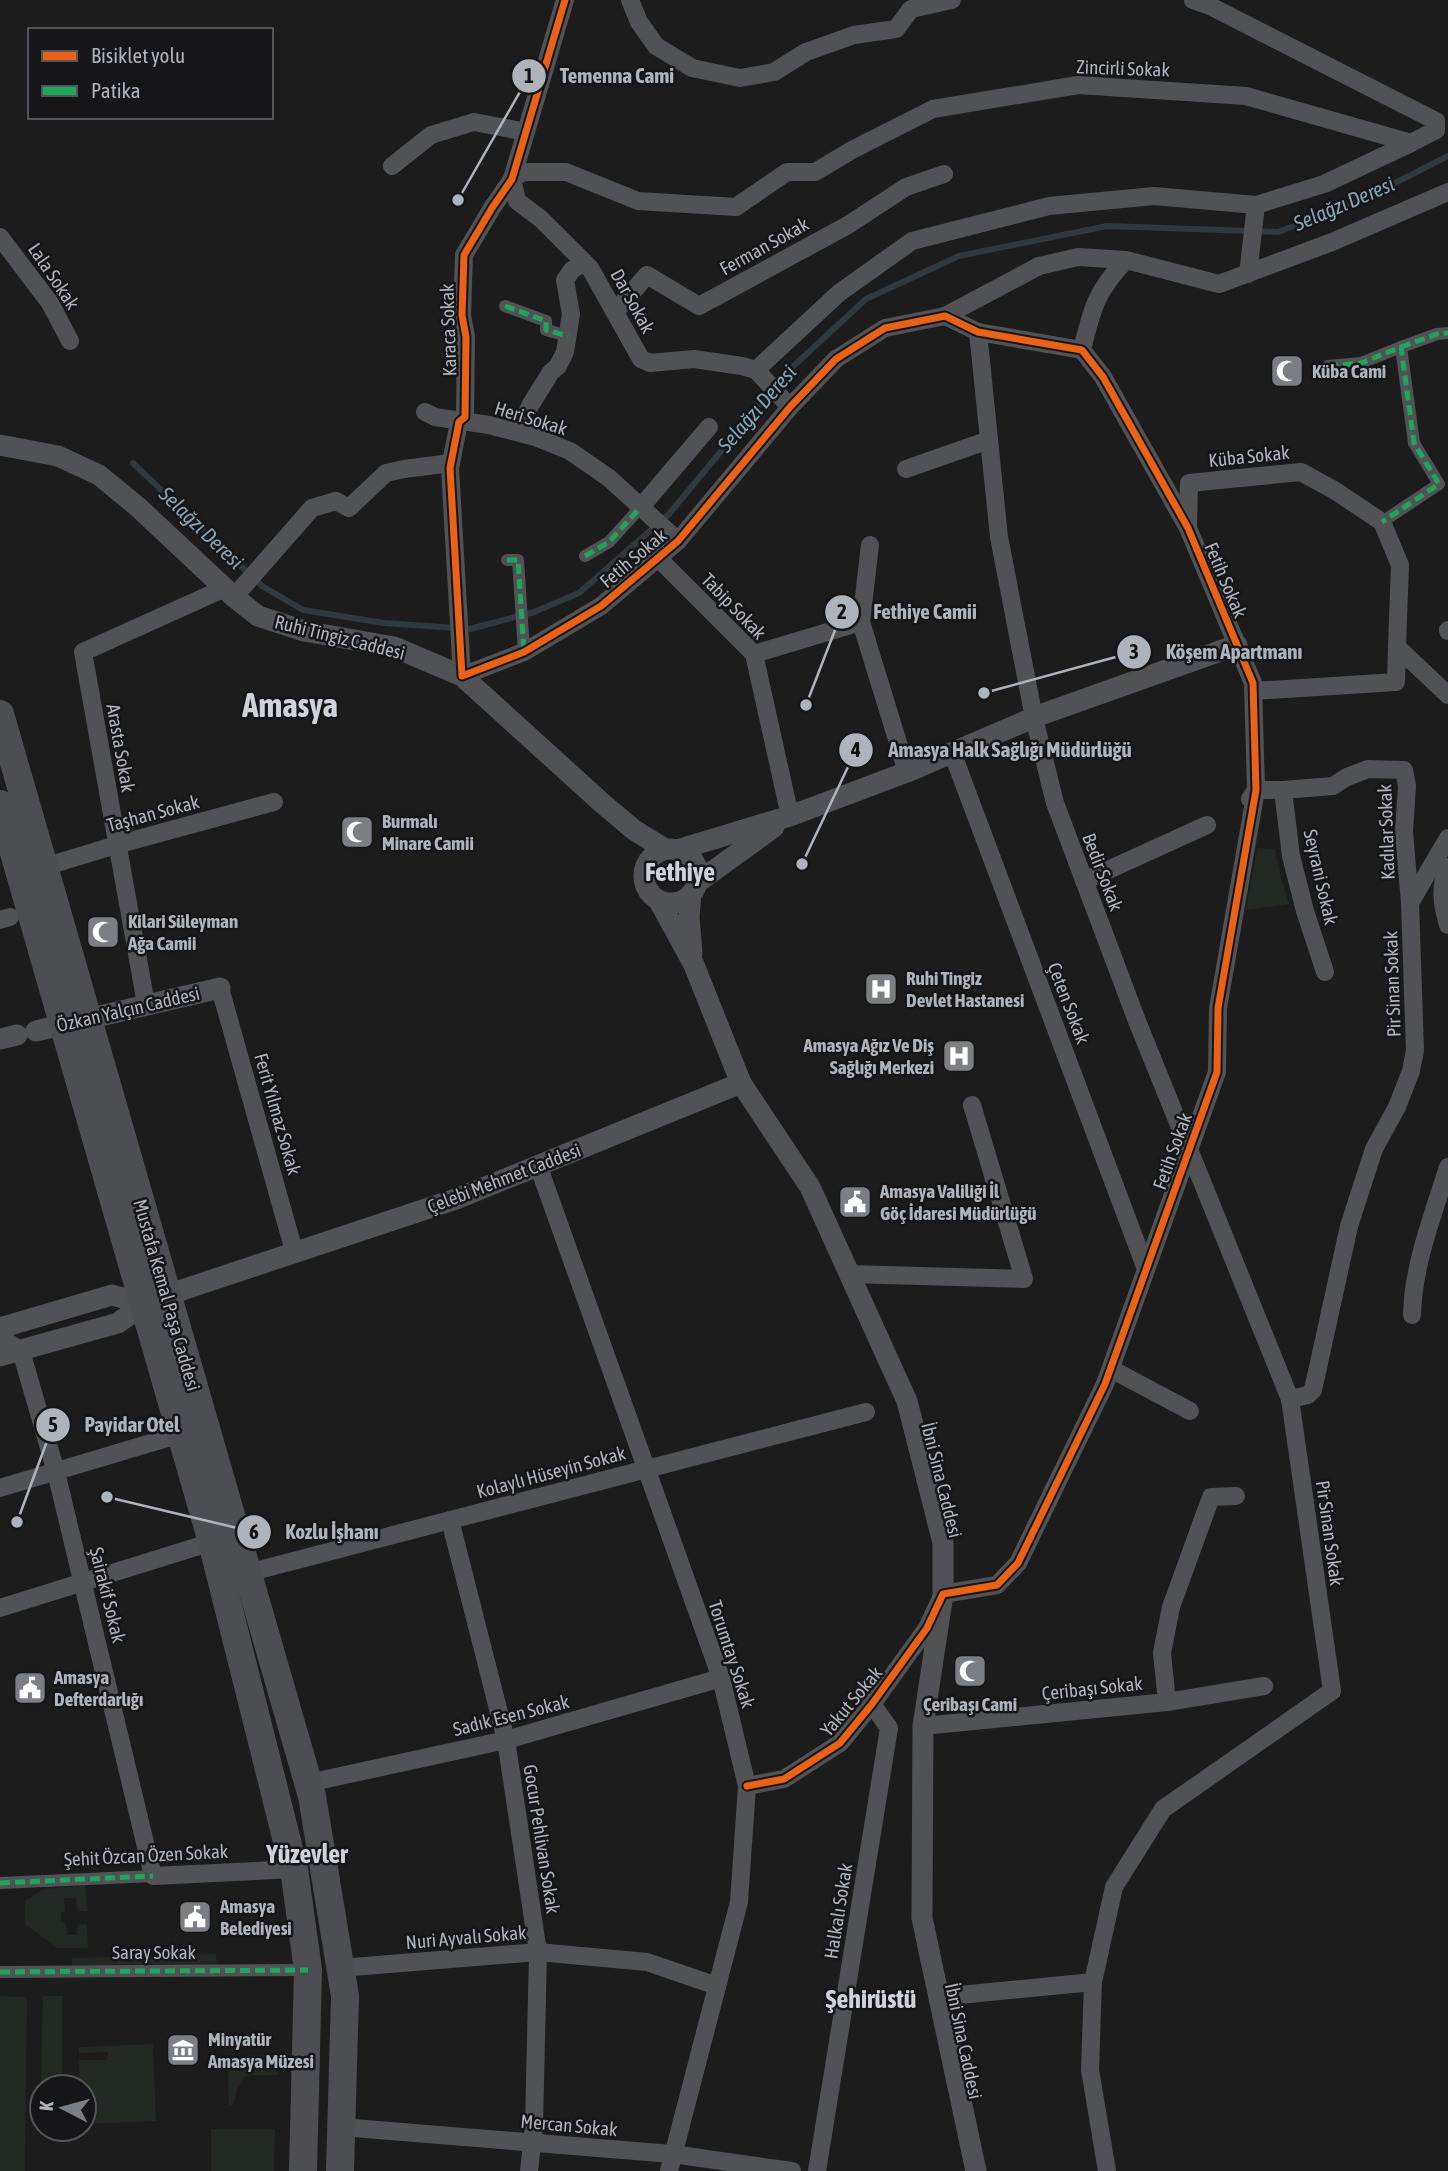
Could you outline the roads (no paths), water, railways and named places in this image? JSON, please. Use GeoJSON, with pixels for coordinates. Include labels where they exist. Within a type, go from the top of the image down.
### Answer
{"type":"FeatureCollection","features":[{"type":"Feature","properties":{"kind":"main road","name":"Mustafa Kemal Paşa Caddesi"},"geometry":{"type":"LineString","coordinates":[[0,714],[44,867],[41,1029]]}},
{"type":"Feature","properties":{"kind":"main road","name":"Mustafa Kemal Paşa Caddesi"},"geometry":{"type":"LineString","coordinates":[[0,804],[41,1029],[156,1299],[247,1573],[312,1796],[345,1996],[340,2171]]}},
{"type":"Feature","properties":{"kind":"main road","name":"Mustafa Kemal Paşa Caddesi"},"geometry":{"type":"LineString","coordinates":[[156,1299],[181,1434],[212,1542],[294,1869],[308,1970],[303,2171]]}},
{"type":"Feature","properties":{"kind":"street","name":"Karaca Sokak"},"geometry":{"type":"LineString","coordinates":[[462,676],[451,463],[459,422],[466,417],[466,337],[461,315],[464,256],[512,179],[565,0]]}},
{"type":"Feature","properties":{"kind":"street"},"geometry":{"type":"LineString","coordinates":[[630,0],[639,22],[656,46],[692,68],[740,78],[774,72],[806,52],[854,35],[896,29],[911,9],[951,0]]}},
{"type":"Feature","properties":{"kind":"street"},"geometry":{"type":"LineString","coordinates":[[788,404],[760,374],[839,293],[912,241],[1049,206],[1154,196],[1256,205],[1324,184],[1436,130],[1436,121],[1306,53],[1193,0]]}},
{"type":"Feature","properties":{"kind":"street","name":"Zincirli Sokak"},"geometry":{"type":"LineString","coordinates":[[512,179],[523,172],[566,172],[638,201],[736,207],[786,172],[815,172],[933,109],[1078,85],[1246,96],[1411,143]]}},
{"type":"Feature","properties":{"kind":"street"},"geometry":{"type":"LineString","coordinates":[[392,166],[431,135],[474,122],[526,132]]}},
{"type":"Feature","properties":{"kind":"street","name":"Ferman Sokak"},"geometry":{"type":"LineString","coordinates":[[615,312],[647,275],[699,306],[848,225],[906,187],[944,174]]}},
{"type":"Feature","properties":{"kind":"street","name":"Dar Sokak"},"geometry":{"type":"LineString","coordinates":[[512,179],[517,201],[541,219],[590,268],[640,359],[650,363],[694,359],[742,366],[760,374]]}},
{"type":"Feature","properties":{"kind":"street","name":"Fetih Sokak"},"geometry":{"type":"LineString","coordinates":[[462,676],[524,652],[601,606],[658,558],[788,404],[836,359],[885,327],[945,316],[1039,266],[1078,257],[1126,260],[1219,284],[1332,242],[1448,192]]}},
{"type":"Feature","properties":{"kind":"street"},"geometry":{"type":"LineString","coordinates":[[1248,274],[1256,205]]}},
{"type":"Feature","properties":{"kind":"street","name":"Lala Sokak"},"geometry":{"type":"LineString","coordinates":[[0,237],[51,303],[70,341]]}},
{"type":"Feature","properties":{"kind":"street"},"geometry":{"type":"LineString","coordinates":[[945,316],[978,332],[1083,350],[1098,296],[1111,275],[1126,260]]}},
{"type":"Feature","properties":{"kind":"street"},"geometry":{"type":"LineString","coordinates":[[519,432],[542,386],[562,360],[571,314],[565,280],[572,270],[584,262]]}},
{"type":"Feature","properties":{"kind":"street"},"geometry":{"type":"LineString","coordinates":[[505,306],[546,321],[546,330],[568,336]]}},
{"type":"Feature","properties":{"kind":"street","name":"Bedir Sokak"},"geometry":{"type":"LineString","coordinates":[[978,332],[999,537],[1034,718],[1055,803],[1137,1021],[1290,1399]]}},
{"type":"Feature","properties":{"kind":"street"},"geometry":{"type":"LineString","coordinates":[[1328,366],[1361,363],[1437,334],[1448,333]]}},
{"type":"Feature","properties":{"kind":"street"},"geometry":{"type":"LineString","coordinates":[[1254,691],[1396,682],[1400,565],[1382,522],[1444,481],[1414,443],[1401,347]]}},
{"type":"Feature","properties":{"kind":"street","name":"Fetih Sokak"},"geometry":{"type":"LineString","coordinates":[[943,1594],[997,1585],[1018,1563],[1111,1369],[1217,1072],[1218,1009],[1256,790],[1253,683],[1188,528],[1103,377],[1083,350]]}},
{"type":"Feature","properties":{"kind":"street","name":"Heri Sokak"},"geometry":{"type":"LineString","coordinates":[[425,412],[435,417],[489,425],[535,436],[570,451],[609,478],[674,538]]}},
{"type":"Feature","properties":{"kind":"street"},"geometry":{"type":"LineString","coordinates":[[585,556],[609,542],[642,510],[709,427]]}},
{"type":"Feature","properties":{"kind":"street"},"geometry":{"type":"LineString","coordinates":[[906,469],[989,440]]}},
{"type":"Feature","properties":{"kind":"street","name":"Ruhi Tingiz Caddesi"},"geometry":{"type":"LineString","coordinates":[[0,445],[58,456],[99,475],[235,590],[258,616],[304,631],[394,647],[462,676],[564,771],[634,830],[671,850]]}},
{"type":"Feature","properties":{"kind":"street"},"geometry":{"type":"LineString","coordinates":[[235,590],[258,571],[312,508],[335,501],[349,509],[386,473],[404,468],[451,463]]}},
{"type":"Feature","properties":{"kind":"street","name":"Küba Sokak"},"geometry":{"type":"LineString","coordinates":[[1188,528],[1189,483],[1301,471],[1382,522]]}},
{"type":"Feature","properties":{"kind":"street"},"geometry":{"type":"LineString","coordinates":[[870,545],[861,622],[907,772]]}},
{"type":"Feature","properties":{"kind":"street","name":"Tabip Sokak"},"geometry":{"type":"LineString","coordinates":[[658,558],[754,654],[790,816]]}},
{"type":"Feature","properties":{"kind":"street"},"geometry":{"type":"LineString","coordinates":[[507,560],[518,560],[524,652]]}},
{"type":"Feature","properties":{"kind":"street","name":"Arasta Sokak"},"geometry":{"type":"LineString","coordinates":[[146,1004],[83,652],[235,590]]}},
{"type":"Feature","properties":{"kind":"street"},"geometry":{"type":"LineString","coordinates":[[754,654],[861,622]]}},
{"type":"Feature","properties":{"kind":"street"},"geometry":{"type":"LineString","coordinates":[[645,866],[657,853],[790,816],[907,772],[1034,718],[1237,645]]}},
{"type":"Feature","properties":{"kind":"street"},"geometry":{"type":"LineString","coordinates":[[1397,647],[1448,695]]}},
{"type":"Feature","properties":{"kind":"street","name":"Çeten Sokak"},"geometry":{"type":"LineString","coordinates":[[952,752],[1146,1269]]}},
{"type":"Feature","properties":{"kind":"street","name":"Kadılar Sokak"},"geometry":{"type":"LineString","coordinates":[[1256,790],[1333,786],[1368,769],[1404,770],[1407,786],[1404,832],[1410,903]]}},
{"type":"Feature","properties":{"kind":"street"},"geometry":{"type":"LineString","coordinates":[[1242,811],[1256,790]]}},
{"type":"Feature","properties":{"kind":"street","name":"Seyrani Sokak"},"geometry":{"type":"LineString","coordinates":[[1283,790],[1291,856],[1325,972]]}},
{"type":"Feature","properties":{"kind":"street","name":"Taşhan Sokak"},"geometry":{"type":"LineString","coordinates":[[44,867],[274,802]]}},
{"type":"Feature","properties":{"kind":"street"},"geometry":{"type":"LineString","coordinates":[[659,901],[672,904],[681,902],[694,888],[790,816]]}},
{"type":"Feature","properties":{"kind":"street"},"geometry":{"type":"LineString","coordinates":[[1084,881],[1207,825]]}},
{"type":"Feature","properties":{"kind":"street"},"geometry":{"type":"LineString","coordinates":[[634,830],[645,866],[644,884],[659,901],[694,965],[741,1083]]}},
{"type":"Feature","properties":{"kind":"street","name":"Pir Sinan Sokak"},"geometry":{"type":"LineString","coordinates":[[1107,2171],[1090,2070],[1093,1982],[1114,1887],[1163,1809],[1332,1691],[1290,1399],[1308,1395],[1313,1391],[1349,1226],[1374,1149],[1397,1107],[1411,1072],[1415,1050],[1410,903],[1448,838]]}},
{"type":"Feature","properties":{"kind":"street"},"geometry":{"type":"LineString","coordinates":[[671,850],[690,857],[695,864],[689,917],[694,965]]}},
{"type":"Feature","properties":{"kind":"street"},"geometry":{"type":"LineString","coordinates":[[1448,867],[1442,881],[1443,905],[1448,925]]}},
{"type":"Feature","properties":{"kind":"street","name":"Özkan Yalçın Caddesi"},"geometry":{"type":"LineString","coordinates":[[41,1029],[220,988]]}},
{"type":"Feature","properties":{"kind":"street","name":"Ferit Yılmaz Sokak"},"geometry":{"type":"LineString","coordinates":[[220,988],[294,1251]]}},
{"type":"Feature","properties":{"kind":"street","name":"Çelebi Mehmet Caddesi"},"geometry":{"type":"LineString","coordinates":[[0,1356],[118,1323],[156,1299],[456,1199],[741,1083]]}},
{"type":"Feature","properties":{"kind":"street","name":"İbni Sina Caddesi"},"geometry":{"type":"LineString","coordinates":[[741,1083],[810,1187],[907,1401],[943,1543],[943,1594],[923,1726],[922,1918],[976,2171]]}},
{"type":"Feature","properties":{"kind":"street"},"geometry":{"type":"LineString","coordinates":[[849,1274],[1024,1279],[972,1105]]}},
{"type":"Feature","properties":{"kind":"street","name":"Torumtay Sokak"},"geometry":{"type":"LineString","coordinates":[[538,1166],[721,1678],[747,1786],[739,1902],[670,2163]]}},
{"type":"Feature","properties":{"kind":"street"},"geometry":{"type":"LineString","coordinates":[[1412,1315],[1412,1290],[1448,1167]]}},
{"type":"Feature","properties":{"kind":"street"},"geometry":{"type":"LineString","coordinates":[[0,1328],[112,1295],[156,1299]]}},
{"type":"Feature","properties":{"kind":"street"},"geometry":{"type":"LineString","coordinates":[[0,1336],[21,1351]]}},
{"type":"Feature","properties":{"kind":"street","name":"Şairakif Sokak"},"geometry":{"type":"LineString","coordinates":[[21,1351],[84,1581],[153,1876]]}},
{"type":"Feature","properties":{"kind":"street"},"geometry":{"type":"LineString","coordinates":[[1111,1369],[1190,1411]]}},
{"type":"Feature","properties":{"kind":"street","name":"Kolaylı Hüseyin Sokak"},"geometry":{"type":"LineString","coordinates":[[247,1573],[866,1412]]}},
{"type":"Feature","properties":{"kind":"street"},"geometry":{"type":"LineString","coordinates":[[0,1488],[181,1434]]}},
{"type":"Feature","properties":{"kind":"street"},"geometry":{"type":"LineString","coordinates":[[1167,1702],[1162,1653],[1171,1607],[1211,1497],[1236,1496]]}},
{"type":"Feature","properties":{"kind":"street","name":"Gocur Pehlivan Sokak"},"geometry":{"type":"LineString","coordinates":[[450,1520],[506,1740],[538,1952],[529,2171]]}},
{"type":"Feature","properties":{"kind":"street"},"geometry":{"type":"LineString","coordinates":[[0,1608],[212,1542]]}},
{"type":"Feature","properties":{"kind":"street","name":"Yakut Sokak"},"geometry":{"type":"LineString","coordinates":[[747,1786],[784,1779],[840,1743],[927,1628],[943,1594]]}},
{"type":"Feature","properties":{"kind":"street","name":"Sadık Esen Sokak"},"geometry":{"type":"LineString","coordinates":[[308,1783],[506,1740],[721,1678]]}},
{"type":"Feature","properties":{"kind":"street","name":"Çeribaşı Sokak"},"geometry":{"type":"LineString","coordinates":[[923,1726],[1167,1702],[1264,1686]]}},
{"type":"Feature","properties":{"kind":"street","name":"Halkalı Sokak"},"geometry":{"type":"LineString","coordinates":[[817,2171],[890,1728],[872,1704]]}},
{"type":"Feature","properties":{"kind":"street","name":"Şehit Özcan Özen Sokak"},"geometry":{"type":"LineString","coordinates":[[0,1883],[294,1869]]}},
{"type":"Feature","properties":{"kind":"street","name":"Nuri Ayvalı Sokak"},"geometry":{"type":"LineString","coordinates":[[340,1968],[538,1952],[647,1962],[717,1986]]}},
{"type":"Feature","properties":{"kind":"street","name":"Saray Sokak"},"geometry":{"type":"LineString","coordinates":[[0,1972],[308,1970]]}},
{"type":"Feature","properties":{"kind":"street"},"geometry":{"type":"LineString","coordinates":[[939,1997],[1093,1982]]}},
{"type":"Feature","properties":{"kind":"street","name":"Mercan Sokak"},"geometry":{"type":"LineString","coordinates":[[341,2127],[532,2142],[670,2163],[792,2171]]}},
{"type":"Feature","properties":{"kind":"waterway","name":"Selağzı Deresi"},"geometry":{"type":"LineString","coordinates":[[133,463],[262,586],[303,610],[384,623],[470,629],[534,612],[579,593],[669,514],[786,373],[866,299],[959,256],[1107,226],[1278,232],[1360,201],[1448,156]]}},
{"type":"Feature","properties":{"kind":"place","name":"Temenna Cami"},"geometry":{"type":"Point","coordinates":[458,200]}},
{"type":"Feature","properties":{"kind":"place","name":"Küba Cami"},"geometry":{"type":"Point","coordinates":[1287,371]}},
{"type":"Feature","properties":{"kind":"place","name":"Köşem Apartmanı"},"geometry":{"type":"Point","coordinates":[984,693]}},
{"type":"Feature","properties":{"kind":"place","name":"Fethiye Camii"},"geometry":{"type":"Point","coordinates":[806,705]}},
{"type":"Feature","properties":{"kind":"place","name":"Burmalı Minare Camii"},"geometry":{"type":"Point","coordinates":[357,832]}},
{"type":"Feature","properties":{"kind":"place","name":"Amasya Halk Sağlığı Müdürlüğü"},"geometry":{"type":"Point","coordinates":[802,864]}},
{"type":"Feature","properties":{"kind":"place","name":"Kilari Süleyman Ağa Camii"},"geometry":{"type":"Point","coordinates":[103,932]}},
{"type":"Feature","properties":{"kind":"place","name":"Ruhi Tingiz Devlet Hastanesi"},"geometry":{"type":"Point","coordinates":[881,989]}},
{"type":"Feature","properties":{"kind":"place","name":"Amasya Ağız Ve Diş Sağlığı Merkezi"},"geometry":{"type":"Point","coordinates":[959,1056]}},
{"type":"Feature","properties":{"kind":"place","name":"Amasya Valiliği İl Göç İdaresi Müdürlüğü"},"geometry":{"type":"Point","coordinates":[855,1202]}},
{"type":"Feature","properties":{"kind":"place","name":"Kozlu İşhanı"},"geometry":{"type":"Point","coordinates":[107,1497]}},
{"type":"Feature","properties":{"kind":"place","name":"Payidar Otel"},"geometry":{"type":"Point","coordinates":[17,1522]}},
{"type":"Feature","properties":{"kind":"place","name":"Çeribaşı Cami"},"geometry":{"type":"Point","coordinates":[970,1671]}},
{"type":"Feature","properties":{"kind":"place","name":"Amasya Defterdarlığı"},"geometry":{"type":"Point","coordinates":[30,1688]}},
{"type":"Feature","properties":{"kind":"place","name":"Amasya Belediyesi"},"geometry":{"type":"Point","coordinates":[195,1917]}},
{"type":"Feature","properties":{"kind":"place","name":"Minyatür Amasya Müzesi"},"geometry":{"type":"Point","coordinates":[183,2050]}},
{"type":"Feature","properties":{"kind":"district","name":"Amasya"},"geometry":{"type":"Point","coordinates":[290,705]}},
{"type":"Feature","properties":{"kind":"district","name":"Fethiye"},"geometry":{"type":"Point","coordinates":[680,872]}},
{"type":"Feature","properties":{"kind":"district","name":"Yüzevler"},"geometry":{"type":"Point","coordinates":[307,1854]}},
{"type":"Feature","properties":{"kind":"district","name":"Şehirüstü"},"geometry":{"type":"Point","coordinates":[871,1999]}}]}
